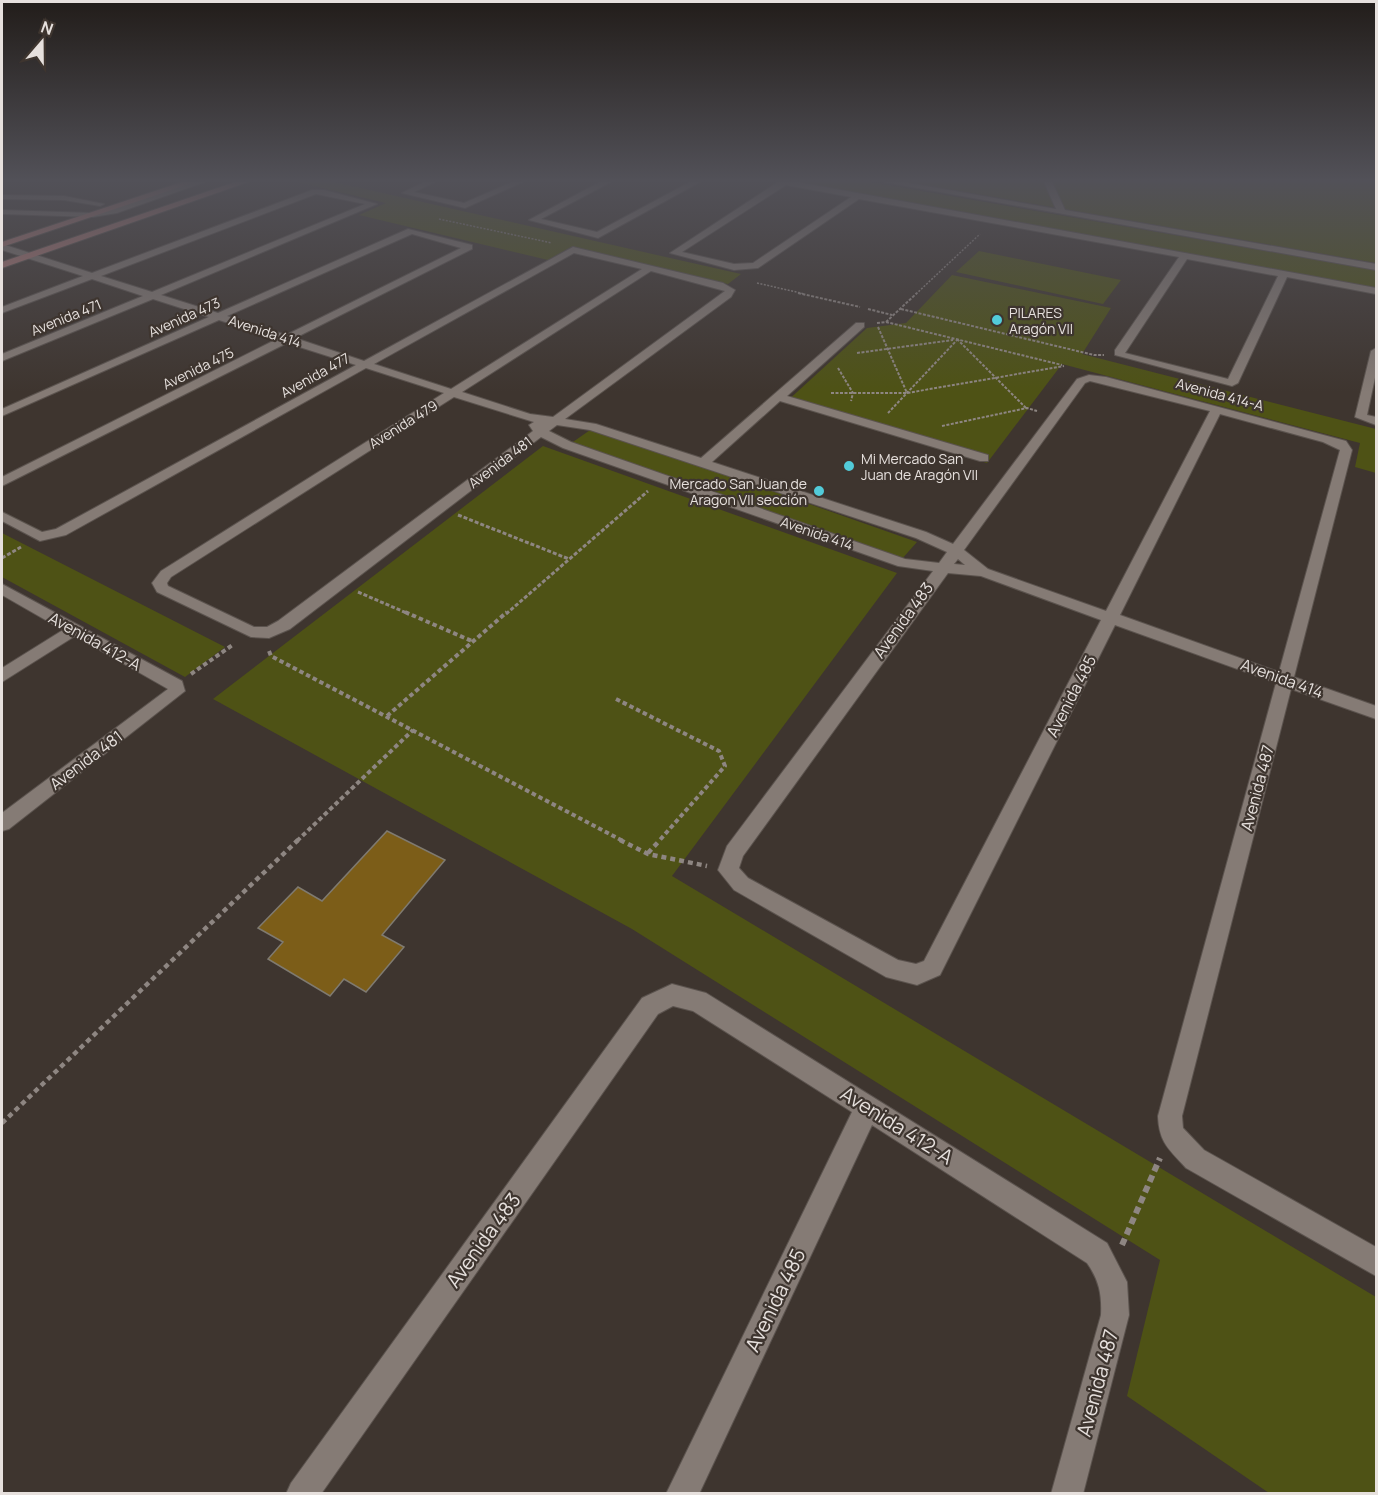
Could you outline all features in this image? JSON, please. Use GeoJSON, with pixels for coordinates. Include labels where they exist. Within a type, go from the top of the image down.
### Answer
{"type":"FeatureCollection","features":[{"type":"Feature","properties":{"kind":"main road"},"geometry":{"type":"LineString","coordinates":[[2,265],[42,252]]}},
{"type":"Feature","properties":{"kind":"street","name":"Avenida 414"},"geometry":{"type":"LineString","coordinates":[[18,252],[528,417],[592,427],[921,535],[955,550],[983,572]]}},
{"type":"Feature","properties":{"kind":"street","name":"Avenida 471"},"geometry":{"type":"LineString","coordinates":[[92,276],[157,252]]}},
{"type":"Feature","properties":{"kind":"street","name":"Avenida 471"},"geometry":{"type":"LineString","coordinates":[[2,358],[259,252]]}},
{"type":"Feature","properties":{"kind":"street","name":"Avenida 473"},"geometry":{"type":"LineString","coordinates":[[2,413],[364,252]]}},
{"type":"Feature","properties":{"kind":"street","name":"Avenida 475"},"geometry":{"type":"LineString","coordinates":[[2,482],[460,252]]}},
{"type":"Feature","properties":{"kind":"street","name":"Avenida 477"},"geometry":{"type":"LineString","coordinates":[[2,516],[40,537],[71,527],[570,252]]}},
{"type":"Feature","properties":{"kind":"street","name":"Avenida 477"},"geometry":{"type":"LineString","coordinates":[[581,252],[650,268]]}},
{"type":"Feature","properties":{"kind":"street"},"geometry":{"type":"LineString","coordinates":[[676,252],[674,253],[747,268],[755,266],[776,252]]}},
{"type":"Feature","properties":{"kind":"street"},"geometry":{"type":"LineString","coordinates":[[1161,252],[1377,291]]}},
{"type":"Feature","properties":{"kind":"street"},"geometry":{"type":"LineString","coordinates":[[1289,252],[1377,267]]}},
{"type":"Feature","properties":{"kind":"street"},"geometry":{"type":"LineString","coordinates":[[1120,355],[1120,350],[1184,256]]}},
{"type":"Feature","properties":{"kind":"street","name":"Avenida 481"},"geometry":{"type":"LineString","coordinates":[[250,632],[269,633],[284,625],[540,432],[728,295],[730,290],[650,268]]}},
{"type":"Feature","properties":{"kind":"street","name":"Avenida 479"},"geometry":{"type":"LineString","coordinates":[[250,632],[162,589],[159,583],[166,574],[650,268]]}},
{"type":"Feature","properties":{"kind":"street","name":"Avenida 414-A"},"geometry":{"type":"LineString","coordinates":[[1120,355],[1232,383],[1284,274]]}},
{"type":"Feature","properties":{"kind":"street"},"geometry":{"type":"LineString","coordinates":[[2,310],[92,276]]}},
{"type":"Feature","properties":{"kind":"street"},"geometry":{"type":"LineString","coordinates":[[703,463],[860,325]]}},
{"type":"Feature","properties":{"kind":"street"},"geometry":{"type":"LineString","coordinates":[[1377,351],[1360,417],[1377,421]]}},
{"type":"Feature","properties":{"kind":"street","name":"Avenida 414-A"},"geometry":{"type":"LineString","coordinates":[[1089,370],[1342,444]]}},
{"type":"Feature","properties":{"kind":"street","name":"Avenida 483"},"geometry":{"type":"LineString","coordinates":[[728,870],[734,852],[940,569],[1089,370]]}},
{"type":"Feature","properties":{"kind":"street"},"geometry":{"type":"LineString","coordinates":[[779,397],[984,458]]}},
{"type":"Feature","properties":{"kind":"street","name":"Avenida 485"},"geometry":{"type":"LineString","coordinates":[[728,870],[741,884],[894,970],[917,975],[932,968],[1217,409]]}},
{"type":"Feature","properties":{"kind":"street","name":"Avenida 414"},"geometry":{"type":"LineString","coordinates":[[528,417],[540,432],[567,445],[662,479],[903,563],[940,569],[983,572],[1377,713]]}},
{"type":"Feature","properties":{"kind":"street","name":"Avenida 487"},"geometry":{"type":"LineString","coordinates":[[1171,1133],[1170,1116],[1173,1099],[1287,680],[1346,450],[1342,444]]}},
{"type":"Feature","properties":{"kind":"street","name":"Avenida 412-A"},"geometry":{"type":"LineString","coordinates":[[2,589],[173,691]]}},
{"type":"Feature","properties":{"kind":"street"},"geometry":{"type":"LineString","coordinates":[[2,676],[74,630]]}},
{"type":"Feature","properties":{"kind":"street","name":"Avenida 481"},"geometry":{"type":"LineString","coordinates":[[2,823],[173,691]]}},
{"type":"Feature","properties":{"kind":"street","name":"Avenida 483"},"geometry":{"type":"LineString","coordinates":[[302,1494],[650,1006],[672,995]]}},
{"type":"Feature","properties":{"kind":"street","name":"Avenida 412-A"},"geometry":{"type":"LineString","coordinates":[[672,995],[698,1001],[868,1107],[1080,1241],[1097,1253],[1111,1271]]}},
{"type":"Feature","properties":{"kind":"street","name":"Avenida 485"},"geometry":{"type":"LineString","coordinates":[[682,1494],[868,1107]]}},
{"type":"Feature","properties":{"kind":"street"},"geometry":{"type":"LineString","coordinates":[[1171,1133],[1195,1159],[1377,1262]]}},
{"type":"Feature","properties":{"kind":"street","name":"Avenida 487"},"geometry":{"type":"LineString","coordinates":[[1067,1494],[1115,1315],[1116,1293],[1111,1271]]}},
{"type":"Feature","properties":{"kind":"path"},"geometry":{"type":"LineString","coordinates":[[960,252],[886,322],[1073,368]]}},
{"type":"Feature","properties":{"kind":"path"},"geometry":{"type":"LineString","coordinates":[[747,268],[755,275],[753,282],[893,315]]}},
{"type":"Feature","properties":{"kind":"path"},"geometry":{"type":"LineString","coordinates":[[900,309],[1094,355],[1120,355]]}},
{"type":"Feature","properties":{"kind":"path"},"geometry":{"type":"LineString","coordinates":[[876,323],[907,393]]}},
{"type":"Feature","properties":{"kind":"path"},"geometry":{"type":"LineString","coordinates":[[848,417],[853,393],[828,353],[888,350],[957,339]]}},
{"type":"Feature","properties":{"kind":"path"},"geometry":{"type":"LineString","coordinates":[[957,339],[1027,408],[1055,416]]}},
{"type":"Feature","properties":{"kind":"path"},"geometry":{"type":"LineString","coordinates":[[876,426],[957,339]]}},
{"type":"Feature","properties":{"kind":"path"},"geometry":{"type":"LineString","coordinates":[[1089,370],[1094,355]]}},
{"type":"Feature","properties":{"kind":"path"},"geometry":{"type":"LineString","coordinates":[[829,393],[907,393],[1064,366]]}},
{"type":"Feature","properties":{"kind":"path"},"geometry":{"type":"LineString","coordinates":[[903,434],[1027,408]]}},
{"type":"Feature","properties":{"kind":"path"},"geometry":{"type":"LineString","coordinates":[[387,716],[662,479]]}},
{"type":"Feature","properties":{"kind":"path"},"geometry":{"type":"LineString","coordinates":[[439,508],[569,559]]}},
{"type":"Feature","properties":{"kind":"path"},"geometry":{"type":"LineString","coordinates":[[339,584],[474,642]]}},
{"type":"Feature","properties":{"kind":"path"},"geometry":{"type":"LineString","coordinates":[[173,691],[250,632]]}},
{"type":"Feature","properties":{"kind":"path"},"geometry":{"type":"LineString","coordinates":[[271,656],[648,854],[728,870]]}},
{"type":"Feature","properties":{"kind":"path"},"geometry":{"type":"LineString","coordinates":[[616,699],[718,751],[725,766],[648,854]]}},
{"type":"Feature","properties":{"kind":"path"},"geometry":{"type":"LineString","coordinates":[[2,1123],[413,730]]}},
{"type":"Feature","properties":{"kind":"path"},"geometry":{"type":"LineString","coordinates":[[1111,1271],[1171,1133]]}},
{"type":"Feature","properties":{"kind":"green space"},"geometry":{"type":"Polygon","coordinates":[[[513,252],[563,252],[548,260],[513,252]]]}},
{"type":"Feature","properties":{"kind":"green space"},"geometry":{"type":"Polygon","coordinates":[[[591,252],[643,252],[741,274],[728,284],[591,252]]]}},
{"type":"Feature","properties":{"kind":"green space"},"geometry":{"type":"Polygon","coordinates":[[[978,252],[983,252],[1121,280],[1103,304],[956,272],[978,252]]]}},
{"type":"Feature","properties":{"kind":"green space"},"geometry":{"type":"Polygon","coordinates":[[[1171,252],[1271,252],[1376,270],[1376,289],[1171,252]]]}},
{"type":"Feature","properties":{"kind":"green space"},"geometry":{"type":"Polygon","coordinates":[[[1311,252],[1376,252],[1376,263],[1311,252]]]}},
{"type":"Feature","properties":{"kind":"green space"},"geometry":{"type":"Polygon","coordinates":[[[952,275],[1111,308],[1082,354],[1376,429],[1376,473],[1355,467],[1360,443],[1062,364],[987,463],[785,403],[867,328],[906,323],[952,275]]]}},
{"type":"Feature","properties":{"kind":"green space"},"geometry":{"type":"Polygon","coordinates":[[[593,428],[917,542],[901,560],[570,444],[593,428]]]}},
{"type":"Feature","properties":{"kind":"green space"},"geometry":{"type":"Polygon","coordinates":[[[543,446],[897,573],[672,876],[1376,1297],[1376,1493],[1269,1493],[1127,1396],[1160,1260],[632,929],[213,699],[543,446]]]}},
{"type":"Feature","properties":{"kind":"green space"},"geometry":{"type":"Polygon","coordinates":[[[2,533],[225,647],[185,677],[2,577],[2,533]]]}},
{"type":"Feature","properties":{"kind":"building"},"geometry":{"type":"Polygon","coordinates":[[[387,831],[445,860],[382,935],[404,947],[366,992],[344,979],[330,996],[268,959],[283,942],[258,928],[298,887],[322,901],[387,831]]]}},
{"type":"Feature","properties":{"kind":"place","name":"PILARES Aragón VII"},"geometry":{"type":"Point","coordinates":[997,320]}},
{"type":"Feature","properties":{"kind":"place","name":"Mi Mercado San Juan de Aragón VII"},"geometry":{"type":"Point","coordinates":[849,466]}},
{"type":"Feature","properties":{"kind":"place","name":"Mercado San Juan de Aragon VII sección"},"geometry":{"type":"Point","coordinates":[819,491]}}]}
